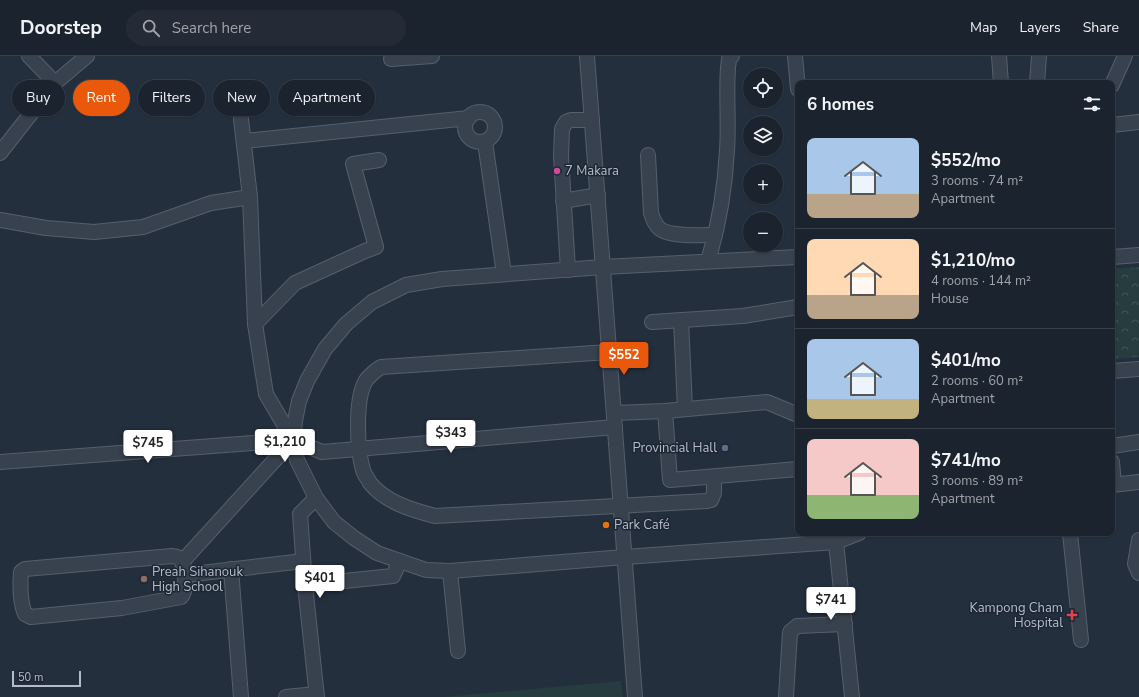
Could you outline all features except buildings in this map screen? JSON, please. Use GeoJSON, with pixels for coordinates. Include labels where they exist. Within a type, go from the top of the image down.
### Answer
{"type":"FeatureCollection","features":[{"type":"Feature","properties":{"kind":"street"},"geometry":{"type":"LineString","coordinates":[[29,56],[53,80]]}},
{"type":"Feature","properties":{"kind":"street"},"geometry":{"type":"LineString","coordinates":[[57,80],[87,56]]}},
{"type":"Feature","properties":{"kind":"street"},"geometry":{"type":"LineString","coordinates":[[391,59],[430,56]]}},
{"type":"Feature","properties":{"kind":"street"},"geometry":{"type":"LineString","coordinates":[[588,56],[635,697]]}},
{"type":"Feature","properties":{"kind":"street"},"geometry":{"type":"LineString","coordinates":[[708,261],[715,235],[725,180],[728,68],[729,59],[732,56]]}},
{"type":"Feature","properties":{"kind":"street"},"geometry":{"type":"LineString","coordinates":[[795,56],[797,80]]}},
{"type":"Feature","properties":{"kind":"street"},"geometry":{"type":"LineString","coordinates":[[999,56],[1002,80]]}},
{"type":"Feature","properties":{"kind":"street"},"geometry":{"type":"LineString","coordinates":[[1037,80],[1039,56]]}},
{"type":"Feature","properties":{"kind":"street"},"geometry":{"type":"LineString","coordinates":[[1115,80],[1125,56]]}},
{"type":"Feature","properties":{"kind":"street"},"geometry":{"type":"LineString","coordinates":[[482,112],[489,114],[494,121],[495,130],[491,138],[485,142],[473,141],[467,135],[464,127],[466,121],[472,114],[482,112]]}},
{"type":"Feature","properties":{"kind":"street"},"geometry":{"type":"LineString","coordinates":[[0,153],[29,116]]}},
{"type":"Feature","properties":{"kind":"street"},"geometry":{"type":"LineString","coordinates":[[244,141],[469,118]]}},
{"type":"Feature","properties":{"kind":"street"},"geometry":{"type":"LineString","coordinates":[[242,119],[250,197],[255,324],[266,394],[293,440]]}},
{"type":"Feature","properties":{"kind":"street"},"geometry":{"type":"LineString","coordinates":[[568,270],[561,156],[562,129],[566,122],[572,120],[592,120]]}},
{"type":"Feature","properties":{"kind":"street"},"geometry":{"type":"LineString","coordinates":[[1115,125],[1139,122]]}},
{"type":"Feature","properties":{"kind":"street"},"geometry":{"type":"LineString","coordinates":[[485,142],[504,274]]}},
{"type":"Feature","properties":{"kind":"street"},"geometry":{"type":"LineString","coordinates":[[648,155],[651,213],[654,221],[660,229],[669,233],[715,235]]}},
{"type":"Feature","properties":{"kind":"street"},"geometry":{"type":"LineString","coordinates":[[255,324],[295,283],[376,247],[353,164],[379,160]]}},
{"type":"Feature","properties":{"kind":"street"},"geometry":{"type":"LineString","coordinates":[[563,200],[598,195]]}},
{"type":"Feature","properties":{"kind":"street"},"geometry":{"type":"LineString","coordinates":[[0,220],[46,228],[94,232],[143,227],[211,203],[250,197]]}},
{"type":"Feature","properties":{"kind":"street"},"geometry":{"type":"LineString","coordinates":[[1115,257],[1139,255]]}},
{"type":"Feature","properties":{"kind":"street"},"geometry":{"type":"LineString","coordinates":[[795,257],[603,267],[504,274],[442,279],[406,286],[372,302],[346,324],[329,344],[306,381],[299,401],[293,440],[297,460],[316,498],[334,522],[354,538],[377,553],[426,570],[450,571],[836,542],[851,536]]}},
{"type":"Feature","properties":{"kind":"street"},"geometry":{"type":"LineString","coordinates":[[652,322],[743,316],[795,307]]}},
{"type":"Feature","properties":{"kind":"street"},"geometry":{"type":"LineString","coordinates":[[681,320],[685,409]]}},
{"type":"Feature","properties":{"kind":"street"},"geometry":{"type":"LineString","coordinates":[[609,352],[380,367],[373,372],[365,382],[359,401],[358,418],[363,471],[371,484],[382,494],[400,505],[435,516],[711,500],[714,494],[714,477]]}},
{"type":"Feature","properties":{"kind":"street"},"geometry":{"type":"LineString","coordinates":[[1115,371],[1139,369]]}},
{"type":"Feature","properties":{"kind":"street"},"geometry":{"type":"LineString","coordinates":[[614,413],[665,411],[767,402],[795,414]]}},
{"type":"Feature","properties":{"kind":"street"},"geometry":{"type":"LineString","coordinates":[[665,411],[672,502]]}},
{"type":"Feature","properties":{"kind":"street"},"geometry":{"type":"LineString","coordinates":[[0,462],[293,440],[322,452],[615,427]]}},
{"type":"Feature","properties":{"kind":"street"},"geometry":{"type":"LineString","coordinates":[[184,568],[178,557],[172,556],[25,568],[21,572],[20,579],[23,609],[25,614],[30,617],[122,608],[181,597],[185,592],[184,568],[293,440]]}},
{"type":"Feature","properties":{"kind":"street"},"geometry":{"type":"LineString","coordinates":[[1115,446],[1139,442]]}},
{"type":"Feature","properties":{"kind":"street"},"geometry":{"type":"LineString","coordinates":[[670,480],[795,469]]}},
{"type":"Feature","properties":{"kind":"street"},"geometry":{"type":"LineString","coordinates":[[1115,484],[1139,482]]}},
{"type":"Feature","properties":{"kind":"street"},"geometry":{"type":"LineString","coordinates":[[286,697],[317,695],[305,585],[300,514],[316,498]]}},
{"type":"Feature","properties":{"kind":"street"},"geometry":{"type":"LineString","coordinates":[[1070,536],[1081,640]]}},
{"type":"Feature","properties":{"kind":"street"},"geometry":{"type":"LineString","coordinates":[[1139,540],[1135,564],[1139,574]]}},
{"type":"Feature","properties":{"kind":"street"},"geometry":{"type":"LineString","coordinates":[[836,542],[852,697]]}},
{"type":"Feature","properties":{"kind":"street"},"geometry":{"type":"LineString","coordinates":[[184,568],[231,569],[303,561]]}},
{"type":"Feature","properties":{"kind":"street"},"geometry":{"type":"LineString","coordinates":[[305,585],[393,576],[400,561]]}},
{"type":"Feature","properties":{"kind":"street"},"geometry":{"type":"LineString","coordinates":[[231,569],[241,697]]}},
{"type":"Feature","properties":{"kind":"street"},"geometry":{"type":"LineString","coordinates":[[450,571],[458,651]]}},
{"type":"Feature","properties":{"kind":"street"},"geometry":{"type":"LineString","coordinates":[[786,697],[790,632],[797,626],[845,624]]}},
{"type":"Feature","properties":{"kind":"green space"},"geometry":{"type":"Polygon","coordinates":[[[1139,267],[1139,357],[1115,359],[1115,269],[1139,267]]]}},
{"type":"Feature","properties":{"kind":"green space"},"geometry":{"type":"Polygon","coordinates":[[[621,681],[623,697],[443,697],[621,681]]]}},
{"type":"Feature","properties":{"kind":"place","name":"7 Makara"},"geometry":{"type":"Point","coordinates":[557,171]}},
{"type":"Feature","properties":{"kind":"place","name":"Provincial Hall"},"geometry":{"type":"Point","coordinates":[725,448]}},
{"type":"Feature","properties":{"kind":"place","name":"Park Café"},"geometry":{"type":"Point","coordinates":[606,525]}},
{"type":"Feature","properties":{"kind":"place","name":"Preah Sihanouk High School"},"geometry":{"type":"Point","coordinates":[144,579]}},
{"type":"Feature","properties":{"kind":"place","name":"Kampong Cham Hospital"},"geometry":{"type":"Point","coordinates":[1072,615]}}]}
